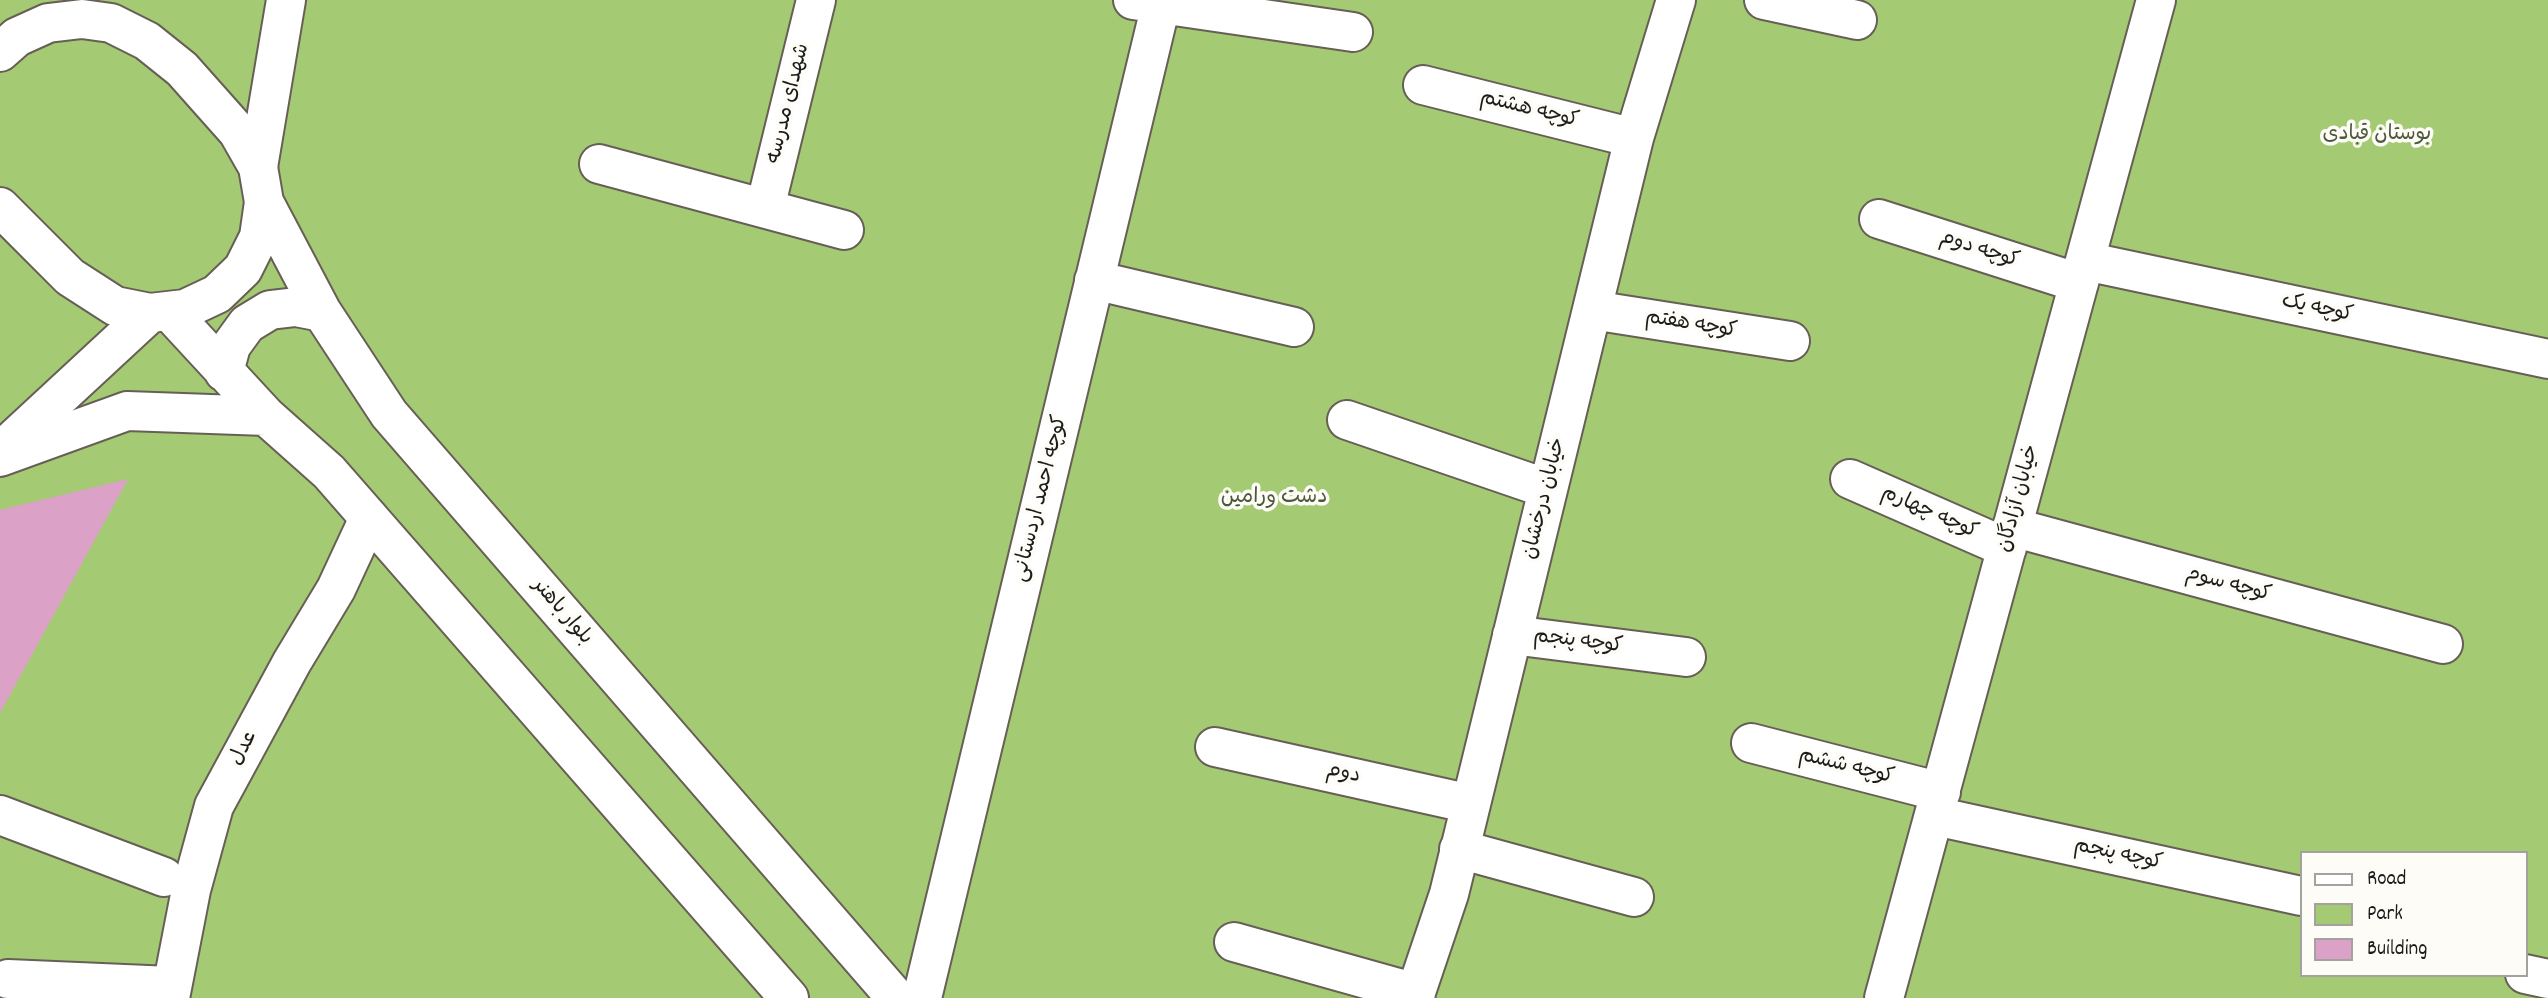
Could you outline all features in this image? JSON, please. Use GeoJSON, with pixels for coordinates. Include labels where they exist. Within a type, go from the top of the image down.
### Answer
{"type":"FeatureCollection","features":[{"type":"Feature","properties":{"kind":"street"},"geometry":{"type":"LineString","coordinates":[[0,206],[70,278],[115,306],[159,312],[185,309],[217,294],[243,269],[259,237],[261,184],[286,0]]}},
{"type":"Feature","properties":{"kind":"street","name":"شهدای مدرسه"},"geometry":{"type":"LineString","coordinates":[[765,208],[816,0]]}},
{"type":"Feature","properties":{"kind":"street","name":"خیابان درخشان"},"geometry":{"type":"LineString","coordinates":[[1415,996],[1448,894],[1634,138],[1676,0]]}},
{"type":"Feature","properties":{"kind":"street"},"geometry":{"type":"LineString","coordinates":[[1764,0],[1857,20]]}},
{"type":"Feature","properties":{"kind":"street","name":"خیابان آزادگان"},"geometry":{"type":"LineString","coordinates":[[1884,998],[2156,0]]}},
{"type":"Feature","properties":{"kind":"street"},"geometry":{"type":"LineString","coordinates":[[1152,2],[1353,32]]}},
{"type":"Feature","properties":{"kind":"street","name":"کوچه احمد اردستانی"},"geometry":{"type":"LineString","coordinates":[[922,998],[1094,280],[1152,2]]}},
{"type":"Feature","properties":{"kind":"street","name":"بلوار باهنر"},"geometry":{"type":"LineString","coordinates":[[0,52],[17,37],[48,23],[82,19],[111,23],[147,41],[182,69],[238,132],[322,312],[389,414],[896,998]]}},
{"type":"Feature","properties":{"kind":"street","name":"کوچه هشتم"},"geometry":{"type":"LineString","coordinates":[[1423,85],[1634,138]]}},
{"type":"Feature","properties":{"kind":"street"},"geometry":{"type":"LineString","coordinates":[[598,164],[844,230]]}},
{"type":"Feature","properties":{"kind":"street","name":"کوچه دوم"},"geometry":{"type":"LineString","coordinates":[[1879,219],[2082,272]]}},
{"type":"Feature","properties":{"kind":"street","name":"کوچه یک"},"geometry":{"type":"LineString","coordinates":[[2082,272],[2548,359]]}},
{"type":"Feature","properties":{"kind":"street"},"geometry":{"type":"LineString","coordinates":[[1094,280],[1294,327]]}},
{"type":"Feature","properties":{"kind":"street"},"geometry":{"type":"LineString","coordinates":[[224,372],[231,346],[247,324],[270,310],[296,306],[322,312]]}},
{"type":"Feature","properties":{"kind":"street","name":"کوچه هفتم"},"geometry":{"type":"LineString","coordinates":[[1592,310],[1790,341]]}},
{"type":"Feature","properties":{"kind":"street"},"geometry":{"type":"LineString","coordinates":[[159,312],[224,372],[266,416],[329,472],[789,998]]}},
{"type":"Feature","properties":{"kind":"street"},"geometry":{"type":"LineString","coordinates":[[0,454],[159,312]]}},
{"type":"Feature","properties":{"kind":"street"},"geometry":{"type":"LineString","coordinates":[[0,454],[127,411],[266,416]]}},
{"type":"Feature","properties":{"kind":"street"},"geometry":{"type":"LineString","coordinates":[[1347,420],[1548,489]]}},
{"type":"Feature","properties":{"kind":"street","name":"کوچه چهارم"},"geometry":{"type":"LineString","coordinates":[[1850,479],[2010,538]]}},
{"type":"Feature","properties":{"kind":"street","name":"عدل"},"geometry":{"type":"LineString","coordinates":[[170,992],[191,890],[215,806],[292,662],[336,589],[369,518]]}},
{"type":"Feature","properties":{"kind":"street","name":"کوچه سوم"},"geometry":{"type":"LineString","coordinates":[[2010,538],[2443,644]]}},
{"type":"Feature","properties":{"kind":"street","name":"کوچه پنجم"},"geometry":{"type":"LineString","coordinates":[[1513,635],[1686,657]]}},
{"type":"Feature","properties":{"kind":"street","name":"کوچه ششم"},"geometry":{"type":"LineString","coordinates":[[1751,743],[1938,804]]}},
{"type":"Feature","properties":{"kind":"street","name":"دوم"},"geometry":{"type":"LineString","coordinates":[[1215,747],[1471,804]]}},
{"type":"Feature","properties":{"kind":"street","name":"کوچه پنجم"},"geometry":{"type":"LineString","coordinates":[[1938,804],[2300,896]]}},
{"type":"Feature","properties":{"kind":"street"},"geometry":{"type":"LineString","coordinates":[[0,815],[164,877]]}},
{"type":"Feature","properties":{"kind":"street"},"geometry":{"type":"LineString","coordinates":[[1459,849],[1634,897]]}},
{"type":"Feature","properties":{"kind":"street"},"geometry":{"type":"LineString","coordinates":[[1234,942],[1415,996]]}},
{"type":"Feature","properties":{"kind":"street"},"geometry":{"type":"LineString","coordinates":[[2527,974],[2548,979]]}},
{"type":"Feature","properties":{"kind":"street"},"geometry":{"type":"LineString","coordinates":[[8,979],[170,992]]}},
{"type":"Feature","properties":{"kind":"green space","name":"دشت ورامین"},"geometry":{"type":"Polygon","coordinates":[[[0,0],[2548,0],[2548,998],[0,998],[0,0]]]}},
{"type":"Feature","properties":{"kind":"building"},"geometry":{"type":"Polygon","coordinates":[[[128,479],[0,713],[0,510],[128,479]]]}},
{"type":"Feature","properties":{"kind":"park label","name":"بوستان قبادی"},"geometry":{"type":"Point","coordinates":[2377,136]}}]}
